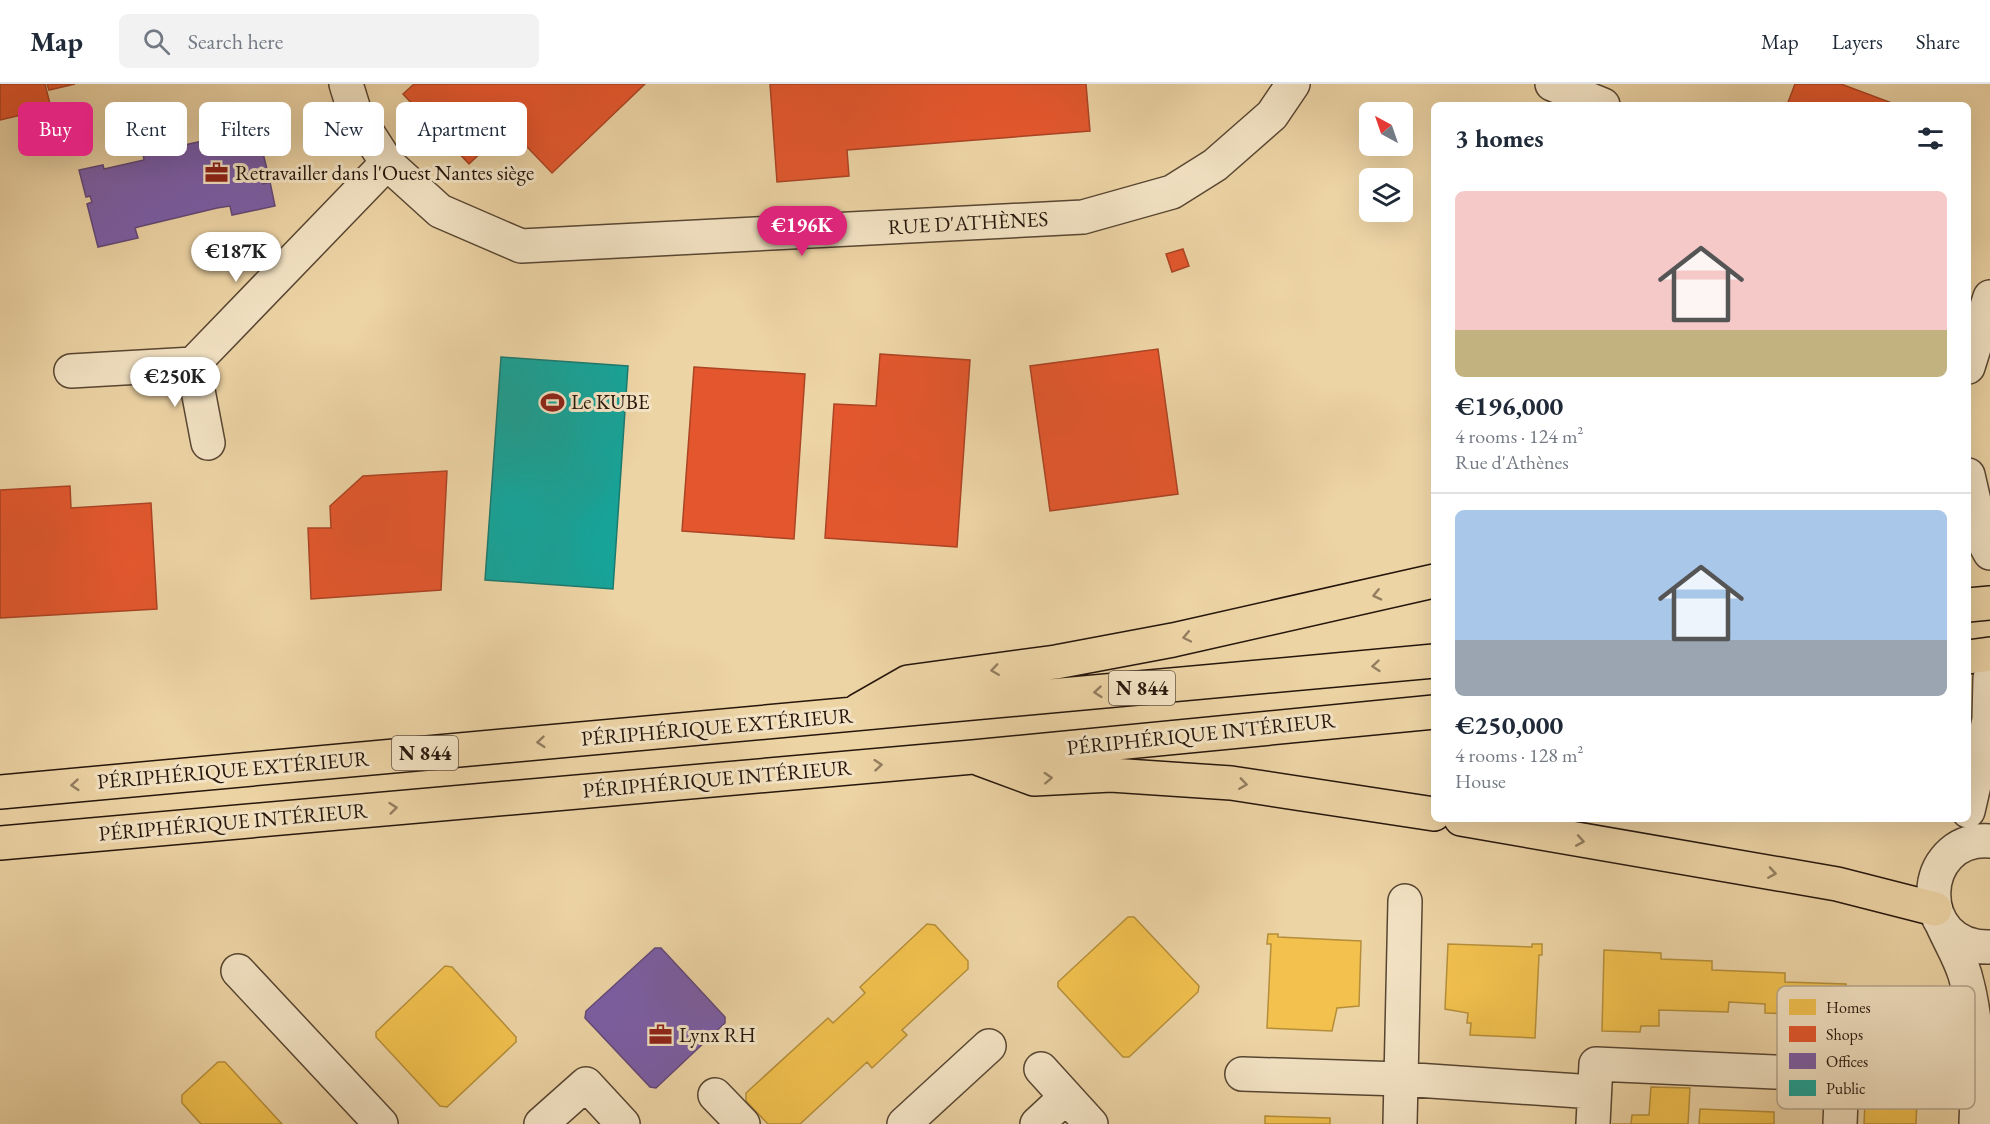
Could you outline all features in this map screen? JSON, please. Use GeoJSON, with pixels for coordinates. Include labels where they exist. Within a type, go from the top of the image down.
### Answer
{"type":"FeatureCollection","features":[{"type":"Feature","properties":{"kind":"highway"},"geometry":{"type":"LineString","coordinates":[[850,715],[908,682],[1056,662],[1173,640],[1431,582]]}},
{"type":"Feature","properties":{"kind":"highway"},"geometry":{"type":"LineString","coordinates":[[1971,605],[1990,603]]}},
{"type":"Feature","properties":{"kind":"highway"},"geometry":{"type":"LineString","coordinates":[[1971,657],[1990,654]]}},
{"type":"Feature","properties":{"kind":"highway","name":"PÉRIPHÉRIQUE EXTÉRIEUR"},"geometry":{"type":"LineString","coordinates":[[0,792],[1431,661]]}},
{"type":"Feature","properties":{"kind":"highway","name":"PÉRIPHÉRIQUE INTÉRIEUR"},"geometry":{"type":"LineString","coordinates":[[0,843],[973,757],[1431,712]]}},
{"type":"Feature","properties":{"kind":"highway"},"geometry":{"type":"LineString","coordinates":[[973,757],[1034,779],[1111,775],[1231,783],[1431,814]]}},
{"type":"Feature","properties":{"kind":"highway"},"geometry":{"type":"LineString","coordinates":[[1478,822],[1837,884],[1938,916]]}},
{"type":"Feature","properties":{"kind":"street","name":"RUE D'ATHÈNES"},"geometry":{"type":"LineString","coordinates":[[346,84],[355,114],[387,163],[440,211],[521,246],[1083,217],[1173,192],[1215,165],[1272,115],[1293,84]]}},
{"type":"Feature","properties":{"kind":"street"},"geometry":{"type":"LineString","coordinates":[[1552,84],[1596,102]]}},
{"type":"Feature","properties":{"kind":"street"},"geometry":{"type":"LineString","coordinates":[[71,371],[193,364],[387,163]]}},
{"type":"Feature","properties":{"kind":"street"},"geometry":{"type":"LineString","coordinates":[[1971,357],[1990,297]]}},
{"type":"Feature","properties":{"kind":"street"},"geometry":{"type":"LineString","coordinates":[[193,364],[208,443]]}},
{"type":"Feature","properties":{"kind":"street"},"geometry":{"type":"LineString","coordinates":[[1971,385],[1990,376]]}},
{"type":"Feature","properties":{"kind":"street"},"geometry":{"type":"LineString","coordinates":[[1971,475],[1990,483]]}},
{"type":"Feature","properties":{"kind":"street"},"geometry":{"type":"LineString","coordinates":[[1971,487],[1983,540],[1990,553]]}},
{"type":"Feature","properties":{"kind":"street"},"geometry":{"type":"LineString","coordinates":[[1971,799],[1989,724],[1990,678]]}},
{"type":"Feature","properties":{"kind":"street"},"geometry":{"type":"LineString","coordinates":[[1964,822],[1954,852],[1937,874],[1933,888],[1938,916],[1965,973],[1967,986]]}},
{"type":"Feature","properties":{"kind":"street"},"geometry":{"type":"LineString","coordinates":[[1954,852],[1966,845],[1990,842]]}},
{"type":"Feature","properties":{"kind":"street"},"geometry":{"type":"LineString","coordinates":[[1400,1124],[1406,901]]}},
{"type":"Feature","properties":{"kind":"street"},"geometry":{"type":"LineString","coordinates":[[1938,916],[1958,940],[1973,946],[1990,947]]}},
{"type":"Feature","properties":{"kind":"street"},"geometry":{"type":"LineString","coordinates":[[238,971],[381,1124]]}},
{"type":"Feature","properties":{"kind":"street"},"geometry":{"type":"LineString","coordinates":[[1978,1057],[1990,1015]]}},
{"type":"Feature","properties":{"kind":"street"},"geometry":{"type":"LineString","coordinates":[[1975,1038],[1978,1057],[1976,1124]]}},
{"type":"Feature","properties":{"kind":"street"},"geometry":{"type":"LineString","coordinates":[[904,1124],[989,1046]]}},
{"type":"Feature","properties":{"kind":"street"},"geometry":{"type":"LineString","coordinates":[[1593,1124],[1596,1064],[1777,1073]]}},
{"type":"Feature","properties":{"kind":"street"},"geometry":{"type":"LineString","coordinates":[[1041,1070],[1091,1124]]}},
{"type":"Feature","properties":{"kind":"street"},"geometry":{"type":"LineString","coordinates":[[1242,1074],[1401,1078],[1594,1092]]}},
{"type":"Feature","properties":{"kind":"street"},"geometry":{"type":"LineString","coordinates":[[541,1124],[586,1084],[623,1124]]}},
{"type":"Feature","properties":{"kind":"street"},"geometry":{"type":"LineString","coordinates":[[716,1095],[743,1124]]}},
{"type":"Feature","properties":{"kind":"street"},"geometry":{"type":"LineString","coordinates":[[1037,1124],[1066,1097]]}},
{"type":"Feature","properties":{"kind":"street"},"geometry":{"type":"LineString","coordinates":[[1840,1124],[1841,1109]]}},
{"type":"Feature","properties":{"kind":"building: Homes"},"geometry":{"type":"Polygon","coordinates":[[[1128,917],[1134,917],[1199,986],[1198,992],[1129,1057],[1123,1057],[1058,987],[1058,982],[1128,917]]]}},
{"type":"Feature","properties":{"kind":"building: Homes"},"geometry":{"type":"Polygon","coordinates":[[[927,924],[935,925],[968,961],[968,969],[902,1030],[907,1035],[872,1068],[867,1062],[800,1124],[768,1124],[746,1101],[746,1093],[828,1018],[833,1023],[865,993],[860,987],[927,924]]]}},
{"type":"Feature","properties":{"kind":"building: Homes"},"geometry":{"type":"Polygon","coordinates":[[[1268,934],[1278,934],[1278,937],[1361,941],[1359,1006],[1337,1008],[1332,1031],[1267,1028],[1271,944],[1267,944],[1268,934]]]}},
{"type":"Feature","properties":{"kind":"building: Homes"},"geometry":{"type":"Polygon","coordinates":[[[1448,944],[1532,947],[1532,944],[1542,944],[1542,955],[1539,955],[1535,1038],[1470,1035],[1471,1023],[1467,1023],[1468,1013],[1445,1009],[1448,944]]]}},
{"type":"Feature","properties":{"kind":"building: Homes"},"geometry":{"type":"Polygon","coordinates":[[[1604,950],[1661,953],[1661,959],[1712,961],[1712,970],[1785,973],[1785,982],[1846,984],[1846,986],[1777,986],[1777,1013],[1765,1013],[1765,1004],[1729,1002],[1728,1012],[1659,1010],[1659,1026],[1641,1026],[1640,1032],[1602,1031],[1604,950]]]}},
{"type":"Feature","properties":{"kind":"building: Homes"},"geometry":{"type":"Polygon","coordinates":[[[445,966],[452,967],[516,1037],[516,1042],[447,1107],[440,1106],[376,1037],[376,1032],[445,966]]]}},
{"type":"Feature","properties":{"kind":"building: Homes"},"geometry":{"type":"Polygon","coordinates":[[[218,1062],[225,1062],[282,1124],[201,1124],[182,1103],[182,1095],[218,1062]]]}},
{"type":"Feature","properties":{"kind":"building: Homes"},"geometry":{"type":"Polygon","coordinates":[[[1651,1087],[1690,1088],[1688,1124],[1631,1124],[1632,1115],[1649,1115],[1651,1087]]]}},
{"type":"Feature","properties":{"kind":"building: Homes"},"geometry":{"type":"Polygon","coordinates":[[[1700,1109],[1774,1112],[1774,1124],[1699,1124],[1700,1109]]]}},
{"type":"Feature","properties":{"kind":"building: Homes"},"geometry":{"type":"Polygon","coordinates":[[[1865,1109],[1917,1109],[1916,1124],[1864,1124],[1865,1109]]]}},
{"type":"Feature","properties":{"kind":"building: Homes"},"geometry":{"type":"Polygon","coordinates":[[[1265,1116],[1330,1118],[1330,1124],[1265,1124],[1265,1116]]]}},
{"type":"Feature","properties":{"kind":"building: Shops"},"geometry":{"type":"Polygon","coordinates":[[[0,84],[45,84],[50,102],[18,102],[18,116],[0,120],[0,84]]]}},
{"type":"Feature","properties":{"kind":"building: Shops"},"geometry":{"type":"Polygon","coordinates":[[[47,84],[75,84],[49,90],[47,84]]]}},
{"type":"Feature","properties":{"kind":"building: Shops"},"geometry":{"type":"Polygon","coordinates":[[[414,84],[645,84],[552,173],[527,147],[527,102],[411,102],[403,94],[414,84]]]}},
{"type":"Feature","properties":{"kind":"building: Shops"},"geometry":{"type":"Polygon","coordinates":[[[770,84],[1086,84],[1090,131],[847,150],[849,176],[777,182],[770,84]]]}},
{"type":"Feature","properties":{"kind":"building: Shops"},"geometry":{"type":"Polygon","coordinates":[[[1795,84],[1841,84],[1889,102],[1788,102],[1795,84]]]}},
{"type":"Feature","properties":{"kind":"building: Shops"},"geometry":{"type":"Polygon","coordinates":[[[461,156],[477,156],[469,164],[461,156]]]}},
{"type":"Feature","properties":{"kind":"building: Shops"},"geometry":{"type":"Polygon","coordinates":[[[267,169],[270,182],[263,184],[259,170],[267,169]]]}},
{"type":"Feature","properties":{"kind":"building: Shops"},"geometry":{"type":"Polygon","coordinates":[[[1183,249],[1189,266],[1172,272],[1166,254],[1183,249]]]}},
{"type":"Feature","properties":{"kind":"building: Shops"},"geometry":{"type":"Polygon","coordinates":[[[1158,349],[1178,494],[1050,511],[1030,366],[1158,349]]]}},
{"type":"Feature","properties":{"kind":"building: Shops"},"geometry":{"type":"Polygon","coordinates":[[[880,354],[970,360],[957,547],[825,538],[834,404],[876,406],[880,354]]]}},
{"type":"Feature","properties":{"kind":"building: Shops"},"geometry":{"type":"Polygon","coordinates":[[[694,367],[805,374],[794,539],[682,531],[694,367]]]}},
{"type":"Feature","properties":{"kind":"building: Shops"},"geometry":{"type":"Polygon","coordinates":[[[447,471],[441,590],[311,599],[308,528],[331,528],[330,506],[363,476],[447,471]]]}},
{"type":"Feature","properties":{"kind":"building: Shops"},"geometry":{"type":"Polygon","coordinates":[[[70,486],[71,508],[151,503],[157,609],[0,618],[0,490],[70,486]]]}},
{"type":"Feature","properties":{"kind":"building: Offices"},"geometry":{"type":"Polygon","coordinates":[[[199,142],[199,156],[264,156],[267,169],[259,170],[263,184],[270,182],[275,206],[232,215],[230,206],[217,208],[138,227],[135,228],[138,238],[98,247],[87,204],[92,202],[90,196],[86,197],[79,170],[103,165],[104,169],[144,160],[143,156],[187,156],[187,144],[199,142]]]}},
{"type":"Feature","properties":{"kind":"building: Offices"},"geometry":{"type":"Polygon","coordinates":[[[655,948],[661,948],[725,1017],[725,1023],[656,1088],[650,1087],[585,1018],[586,1011],[655,948]]]}},
{"type":"Feature","properties":{"kind":"building: Public"},"geometry":{"type":"Polygon","coordinates":[[[501,357],[628,366],[613,589],[485,580],[501,357]]]}},
{"type":"Feature","properties":{"kind":"place","name":"Retravailler dans l'Ouest Nantes siège"},"geometry":{"type":"Point","coordinates":[217,173]}},
{"type":"Feature","properties":{"kind":"place","name":"Le KUBE"},"geometry":{"type":"Point","coordinates":[553,402]}},
{"type":"Feature","properties":{"kind":"place","name":"Lynx RH"},"geometry":{"type":"Point","coordinates":[661,1035]}}]}
